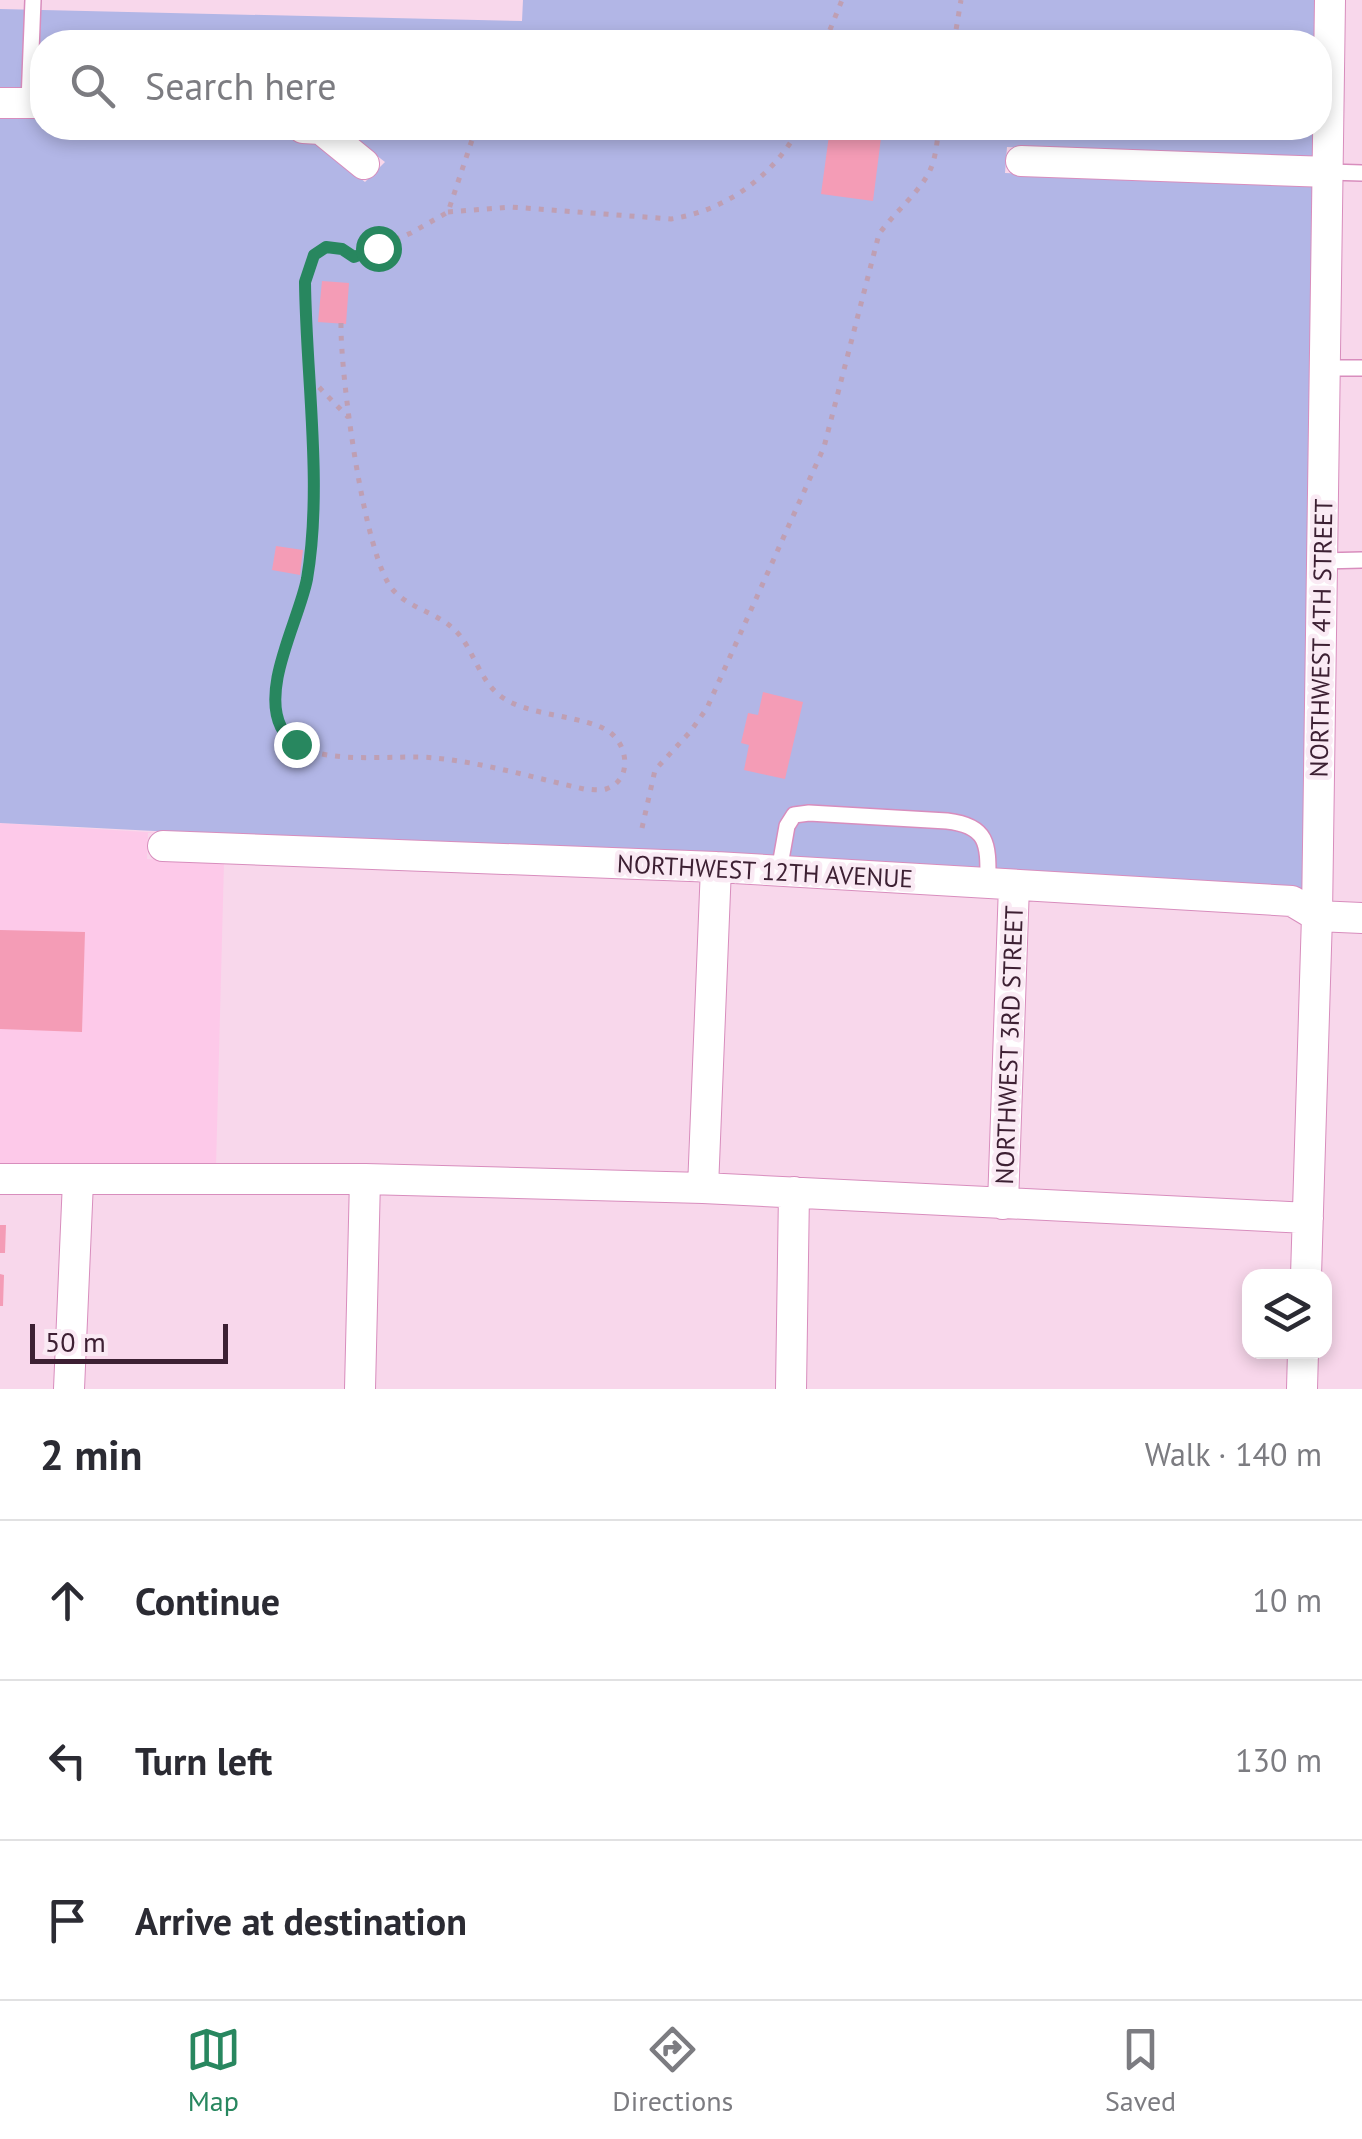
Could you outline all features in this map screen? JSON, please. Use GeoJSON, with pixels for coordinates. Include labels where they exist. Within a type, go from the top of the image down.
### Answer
{"type":"FeatureCollection","features":[{"type":"Feature","properties":{"kind":"street","name":"NORTHWEST 4TH STREET"},"geometry":{"type":"LineString","coordinates":[[1330,0],[1330,30]]}},
{"type":"Feature","properties":{"kind":"street"},"geometry":{"type":"LineString","coordinates":[[335,140],[364,164]]}},
{"type":"Feature","properties":{"kind":"street","name":"NORTHWEST 4TH STREET"},"geometry":{"type":"LineString","coordinates":[[1306,1269],[1329,140]]}},
{"type":"Feature","properties":{"kind":"street"},"geometry":{"type":"LineString","coordinates":[[1021,161],[1329,172]]}},
{"type":"Feature","properties":{"kind":"street","name":"NORTHWEST 12TH AVENUE"},"geometry":{"type":"LineString","coordinates":[[163,846],[716,868],[1001,884],[1292,902],[1316,916],[1362,918]]}},
{"type":"Feature","properties":{"kind":"street"},"geometry":{"type":"LineString","coordinates":[[703,1188],[716,868]]}},
{"type":"Feature","properties":{"kind":"street","name":"NORTHWEST 3RD STREET"},"geometry":{"type":"LineString","coordinates":[[1001,884],[1003,1204]]}},
{"type":"Feature","properties":{"kind":"street"},"geometry":{"type":"LineString","coordinates":[[0,1179],[365,1179],[703,1188],[1308,1218]]}},
{"type":"Feature","properties":{"kind":"street"},"geometry":{"type":"LineString","coordinates":[[360,1389],[365,1179]]}},
{"type":"Feature","properties":{"kind":"street"},"geometry":{"type":"LineString","coordinates":[[68,1389],[78,1181]]}},
{"type":"Feature","properties":{"kind":"street"},"geometry":{"type":"LineString","coordinates":[[791,1389],[794,1192]]}},
{"type":"Feature","properties":{"kind":"street"},"geometry":{"type":"LineString","coordinates":[[1302,1389],[1304,1359]]}},
{"type":"Feature","properties":{"kind":"lane"},"geometry":{"type":"LineString","coordinates":[[24,102],[32,0]]}},
{"type":"Feature","properties":{"kind":"lane"},"geometry":{"type":"LineString","coordinates":[[1329,172],[1362,173]]}},
{"type":"Feature","properties":{"kind":"lane"},"geometry":{"type":"LineString","coordinates":[[1326,368],[1362,368]]}},
{"type":"Feature","properties":{"kind":"lane"},"geometry":{"type":"LineString","coordinates":[[1322,560],[1362,560]]}},
{"type":"Feature","properties":{"kind":"lane"},"geometry":{"type":"LineString","coordinates":[[779,871],[794,815],[908,818],[970,823],[980,832],[1001,884]]}},
{"type":"Feature","properties":{"kind":"path"},"geometry":{"type":"LineString","coordinates":[[830,30],[842,0]]}},
{"type":"Feature","properties":{"kind":"path"},"geometry":{"type":"LineString","coordinates":[[956,30],[961,0]]}},
{"type":"Feature","properties":{"kind":"path"},"geometry":{"type":"LineString","coordinates":[[448,212],[472,140]]}},
{"type":"Feature","properties":{"kind":"path"},"geometry":{"type":"LineString","coordinates":[[341,324],[340,358],[366,516],[381,569],[391,588],[404,600],[443,619],[460,635],[497,694],[517,706],[610,732],[623,747],[626,764],[620,780],[605,790],[434,758],[315,754],[296,744],[282,729],[276,708],[281,665],[307,579],[314,474],[305,282],[314,255],[326,247],[342,249],[354,257],[448,212],[510,207],[671,219],[696,215],[746,190],[793,140]]}},
{"type":"Feature","properties":{"kind":"path"},"geometry":{"type":"LineString","coordinates":[[642,828],[655,770],[708,708],[824,447],[880,234],[926,179],[937,140]]}},
{"type":"Feature","properties":{"kind":"path"},"geometry":{"type":"LineString","coordinates":[[308,376],[350,419]]}},
{"type":"Feature","properties":{"kind":"shaded area"},"geometry":{"type":"Polygon","coordinates":[[[523,0],[1314,0],[1314,30],[30,30],[30,89],[0,90],[0,9],[522,21],[523,0]]]}},
{"type":"Feature","properties":{"kind":"shaded area"},"geometry":{"type":"Polygon","coordinates":[[[30,116],[30,140],[314,142],[365,182],[385,162],[357,140],[1314,140],[1314,158],[1007,147],[1005,173],[1314,185],[1302,891],[0,823],[0,117],[30,116]]]}},
{"type":"Feature","properties":{"kind":"shaded area"},"geometry":{"type":"Polygon","coordinates":[[[0,823],[162,833],[148,833],[147,859],[224,862],[216,1167],[0,1165],[0,823]]]}},
{"type":"Feature","properties":{"kind":"building"},"geometry":{"type":"Polygon","coordinates":[[[828,140],[881,140],[873,201],[821,194],[828,140]]]}},
{"type":"Feature","properties":{"kind":"building"},"geometry":{"type":"Polygon","coordinates":[[[322,281],[349,283],[346,324],[318,322],[322,281]]]}},
{"type":"Feature","properties":{"kind":"building"},"geometry":{"type":"Polygon","coordinates":[[[276,546],[303,550],[300,575],[272,570],[276,546]]]}},
{"type":"Feature","properties":{"kind":"building"},"geometry":{"type":"Polygon","coordinates":[[[763,692],[803,702],[785,779],[744,770],[749,745],[741,743],[748,713],[758,715],[763,692]]]}},
{"type":"Feature","properties":{"kind":"building"},"geometry":{"type":"Polygon","coordinates":[[[0,930],[85,932],[82,1032],[0,1029],[0,930]]]}},
{"type":"Feature","properties":{"kind":"building"},"geometry":{"type":"Polygon","coordinates":[[[0,1225],[6,1225],[5,1253],[0,1253],[0,1225]]]}},
{"type":"Feature","properties":{"kind":"building"},"geometry":{"type":"Polygon","coordinates":[[[0,1274],[4,1275],[3,1306],[0,1306],[0,1274]]]}},
{"type":"Feature","properties":{"kind":"route"},"geometry":{"type":"LineString","coordinates":[[296,744],[282,729],[276,708],[281,665],[307,579],[314,474],[305,282],[314,255],[326,247],[342,249],[354,257],[378,248]]}}]}
